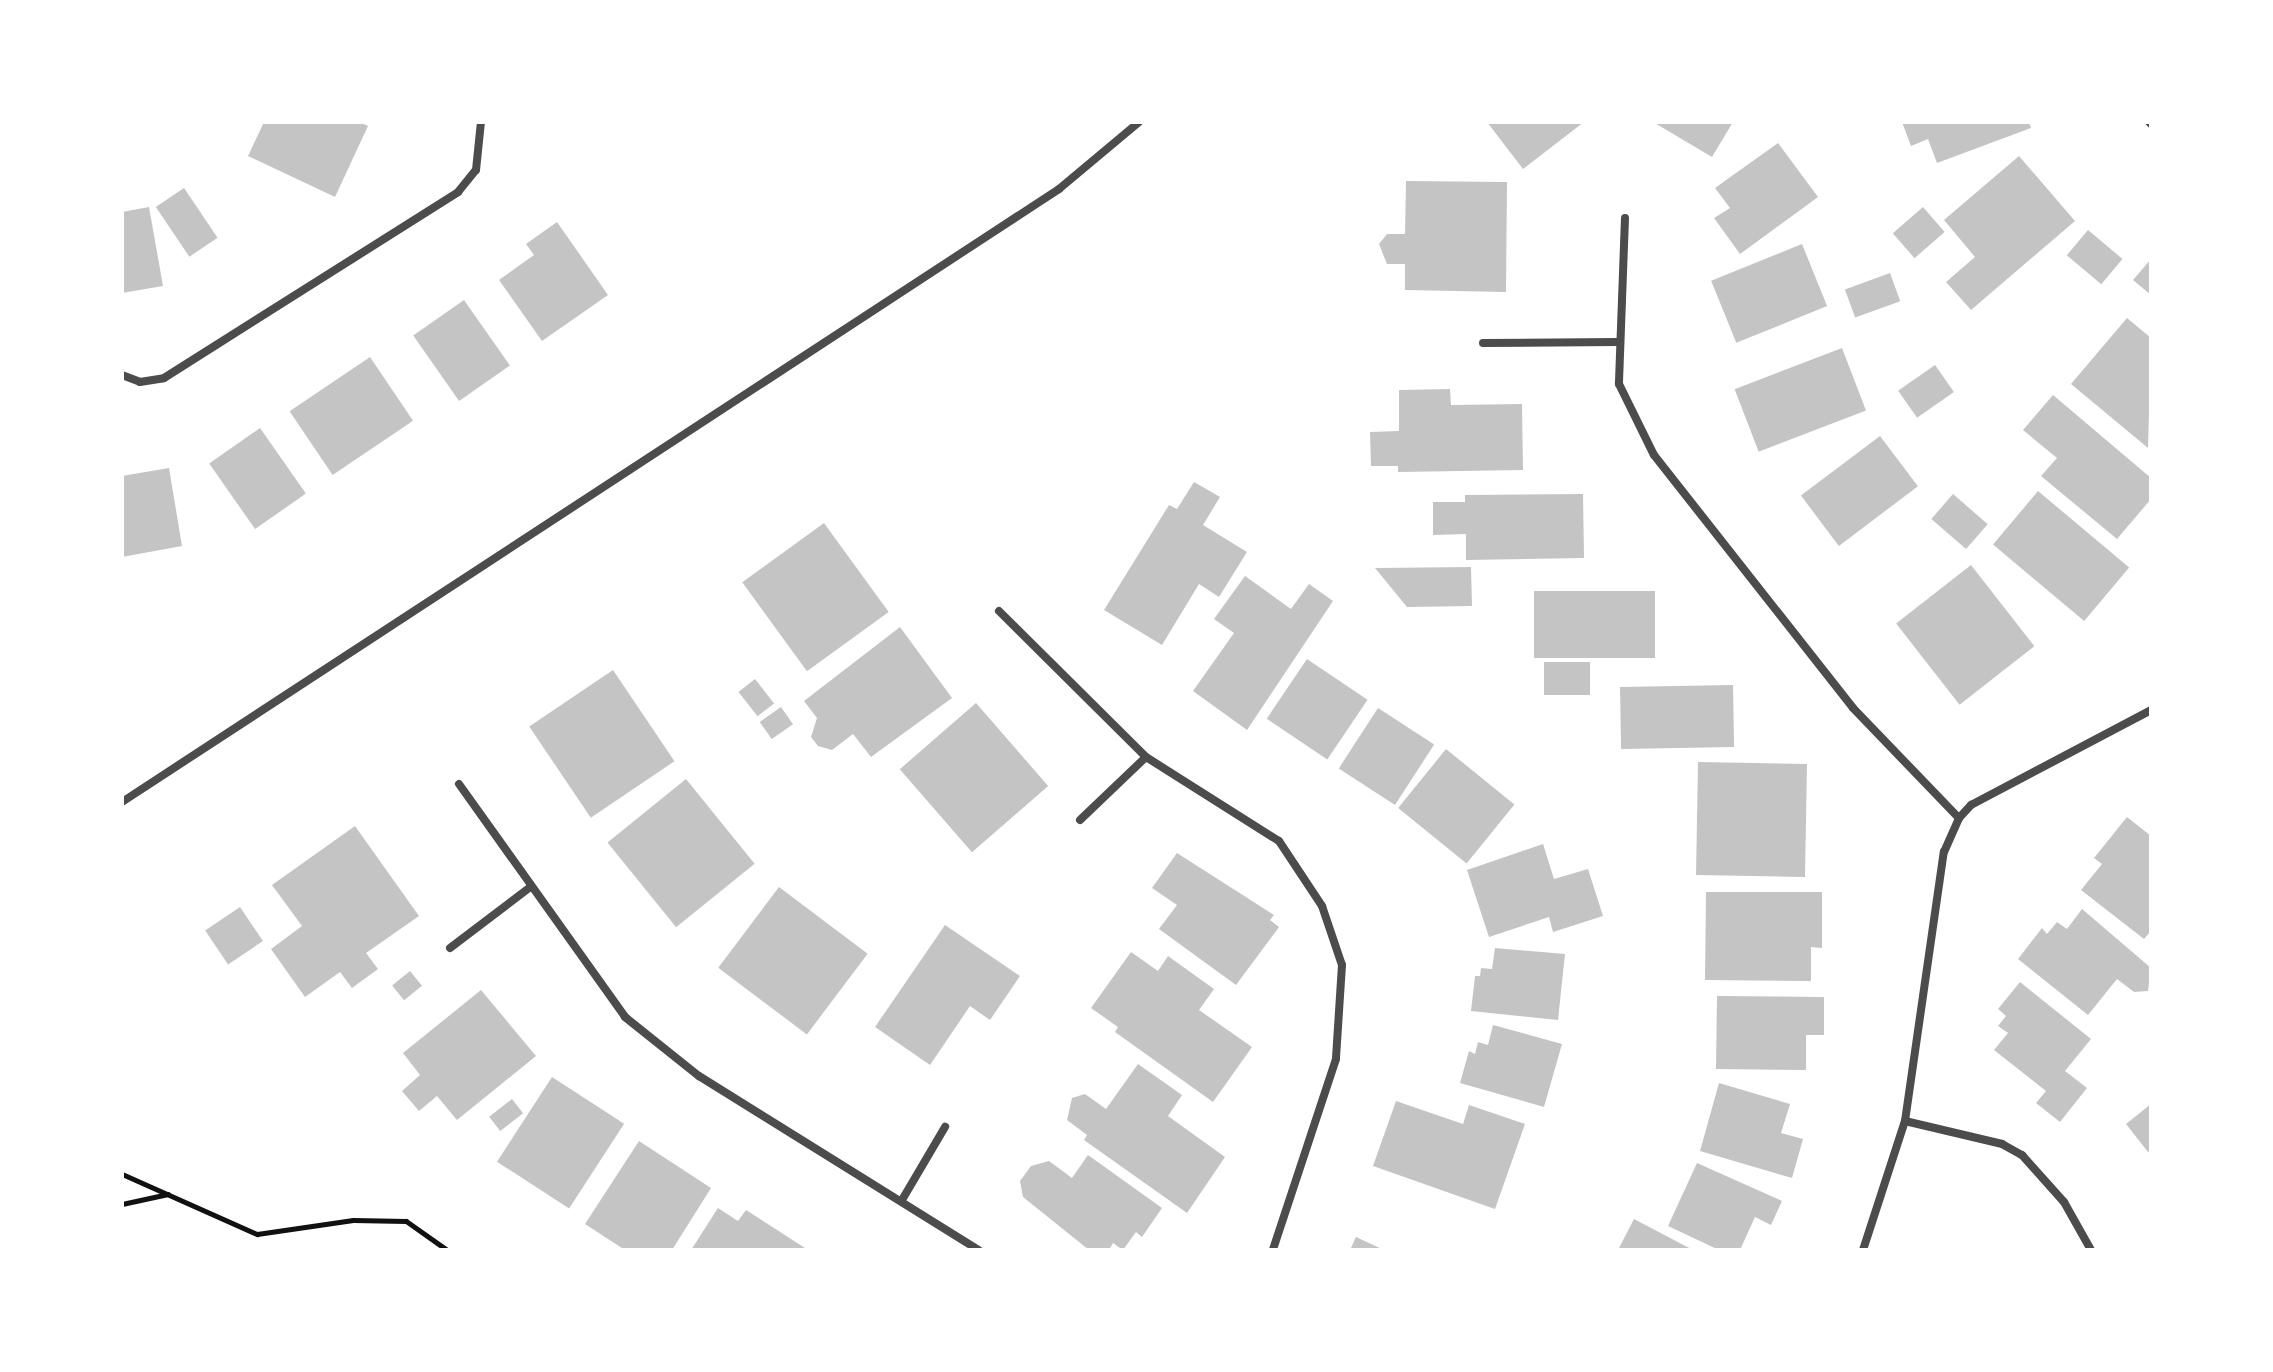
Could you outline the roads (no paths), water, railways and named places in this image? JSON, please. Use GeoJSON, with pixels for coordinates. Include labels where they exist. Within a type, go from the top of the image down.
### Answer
{"type":"FeatureCollection","features":[{"type":"Feature","properties":{"kind":"street"},"geometry":{"type":"LineString","coordinates":[[122,375],[140,382],[164,378],[458,192],[476,170],[481,122]]}},
{"type":"Feature","properties":{"kind":"street"},"geometry":{"type":"LineString","coordinates":[[122,802],[1059,189],[1139,122]]}},
{"type":"Feature","properties":{"kind":"street"},"geometry":{"type":"LineString","coordinates":[[1625,218],[1617,342],[1619,384],[1654,455],[1853,708],[1959,818]]}},
{"type":"Feature","properties":{"kind":"street"},"geometry":{"type":"LineString","coordinates":[[1483,343],[1617,342]]}},
{"type":"Feature","properties":{"kind":"street"},"geometry":{"type":"LineString","coordinates":[[999,611],[1146,757],[1279,841],[1322,906],[1342,965],[1336,1059],[1273,1250]]}},
{"type":"Feature","properties":{"kind":"street"},"geometry":{"type":"LineString","coordinates":[[1863,1250],[1905,1121],[1944,852],[1959,818],[1971,805],[2151,710]]}},
{"type":"Feature","properties":{"kind":"street"},"geometry":{"type":"LineString","coordinates":[[1080,820],[1146,757]]}},
{"type":"Feature","properties":{"kind":"street"},"geometry":{"type":"LineString","coordinates":[[459,784],[529,888],[625,1017],[699,1076],[979,1250]]}},
{"type":"Feature","properties":{"kind":"street"},"geometry":{"type":"LineString","coordinates":[[450,948],[529,888]]}},
{"type":"Feature","properties":{"kind":"street"},"geometry":{"type":"LineString","coordinates":[[1905,1121],[2002,1144],[2022,1155],[2064,1202],[2091,1250]]}},
{"type":"Feature","properties":{"kind":"street"},"geometry":{"type":"LineString","coordinates":[[902,1200],[945,1127]]}}]}
